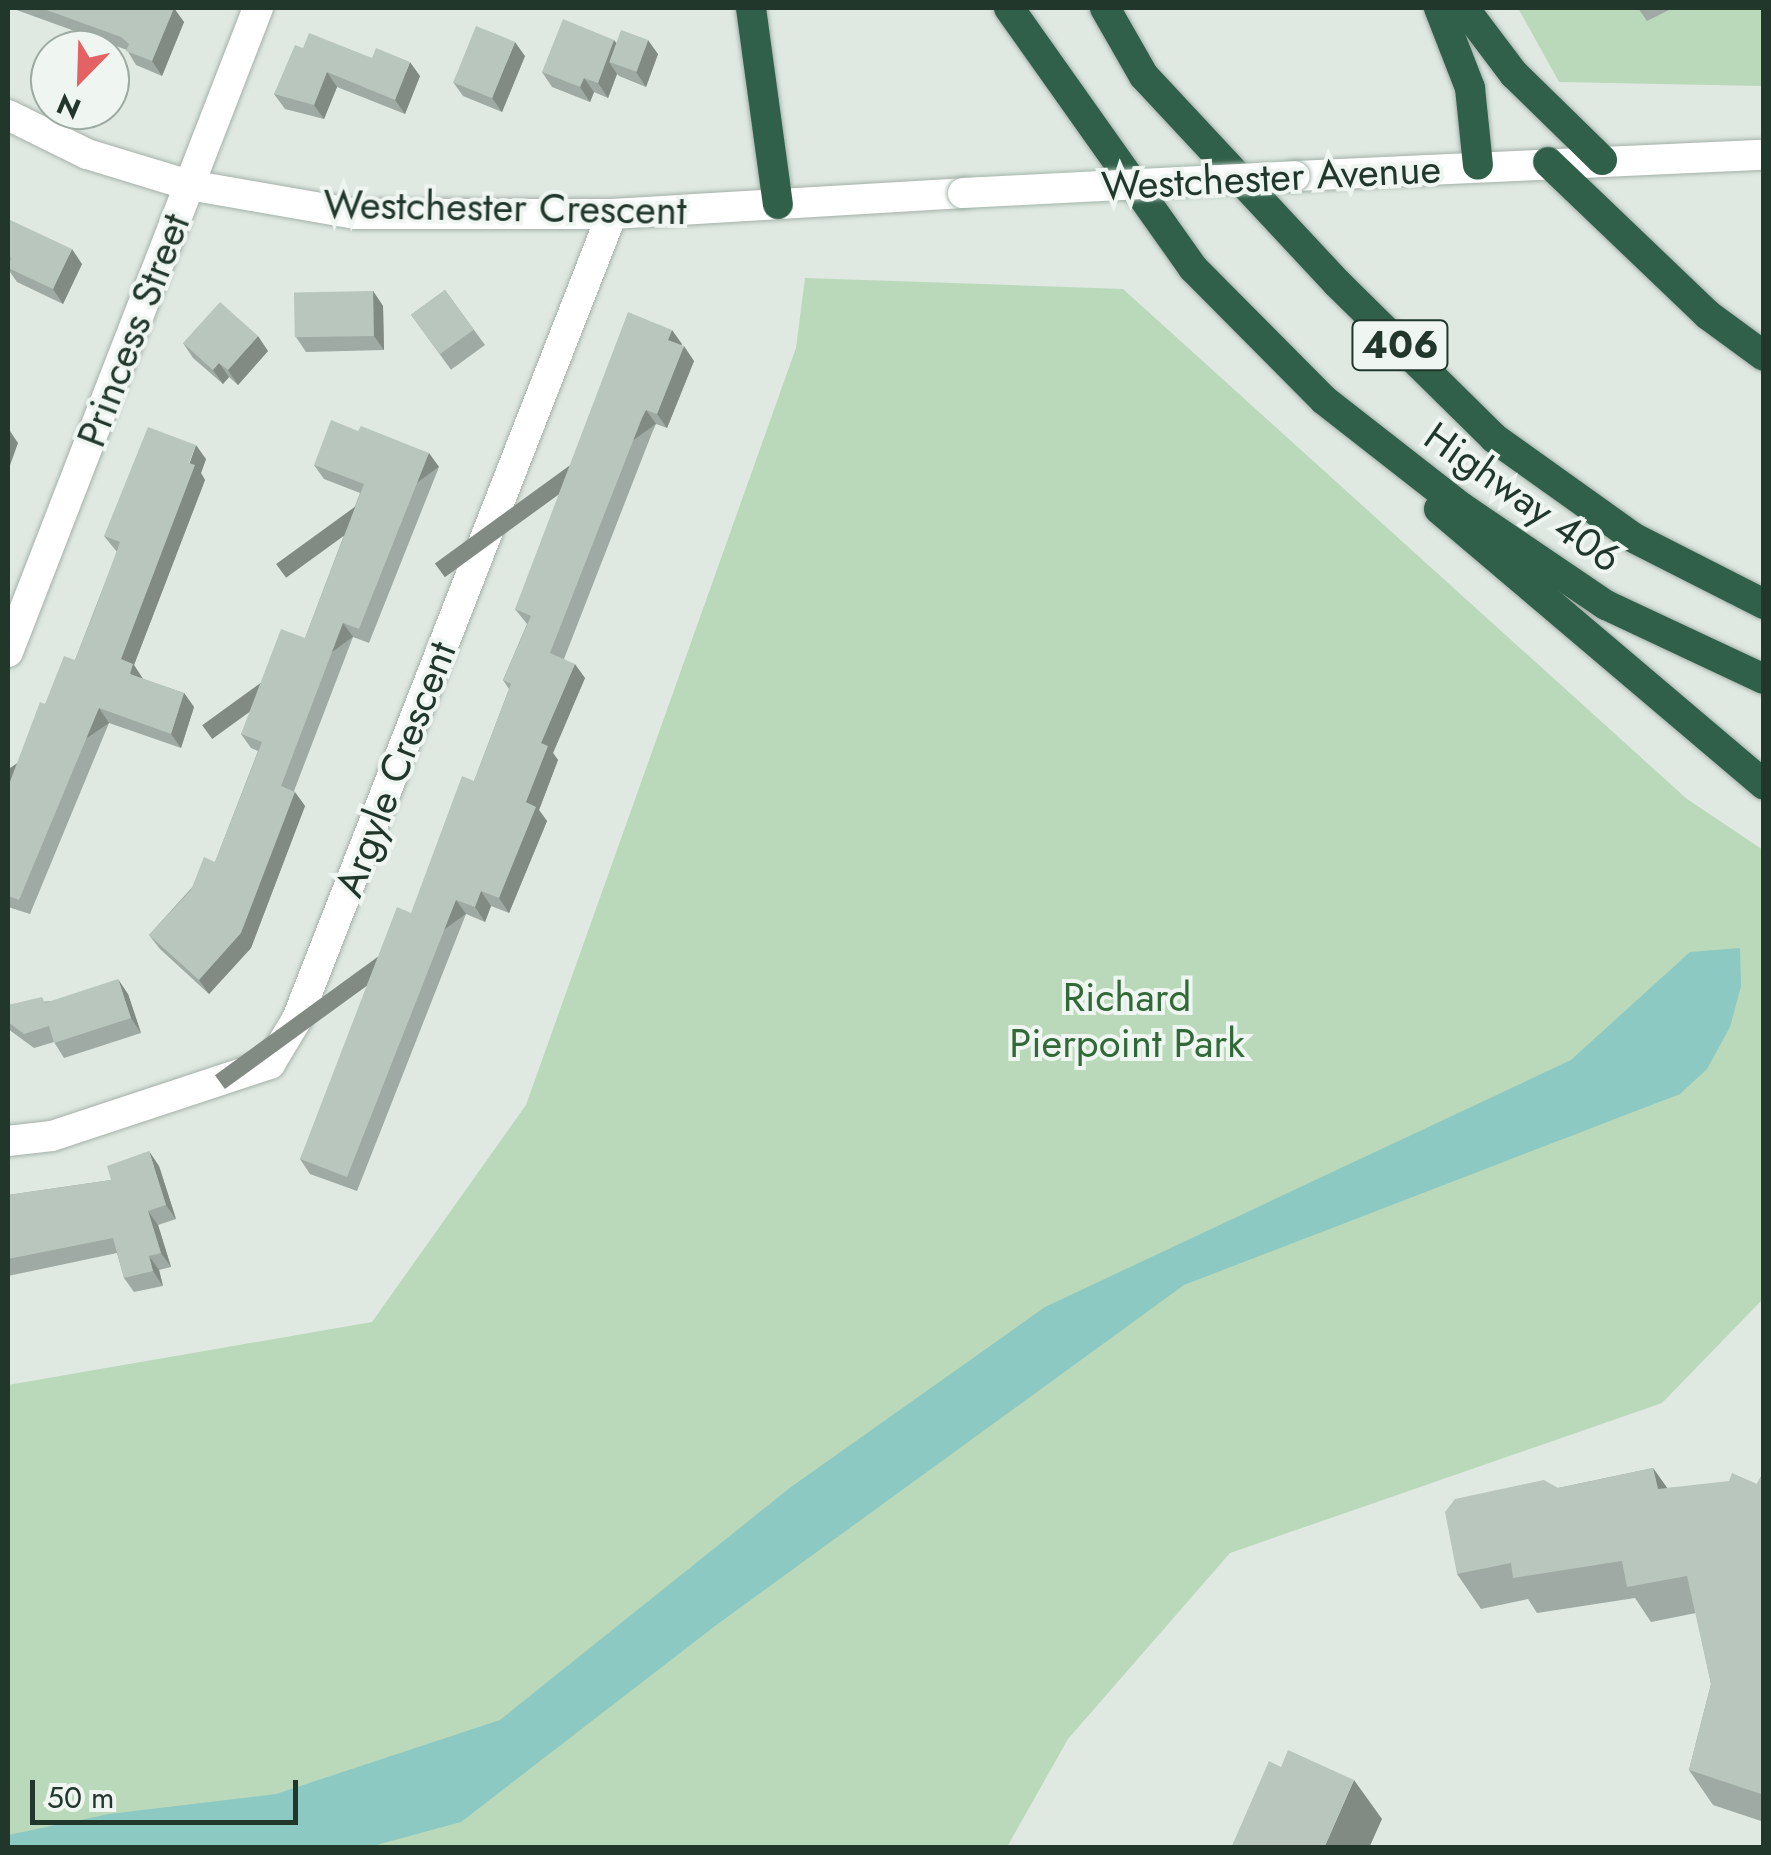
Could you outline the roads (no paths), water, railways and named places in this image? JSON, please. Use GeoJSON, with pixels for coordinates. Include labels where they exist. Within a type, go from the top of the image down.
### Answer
{"type":"FeatureCollection","features":[{"type":"Feature","properties":{"kind":"highway"},"geometry":{"type":"LineString","coordinates":[[751,8],[778,204]]}},
{"type":"Feature","properties":{"kind":"highway","name":"Highway 406"},"geometry":{"type":"LineString","coordinates":[[1009,8],[1193,268],[1324,400],[1461,507],[1606,605],[1764,679]]}},
{"type":"Feature","properties":{"kind":"highway","name":"Highway 406"},"geometry":{"type":"LineString","coordinates":[[1105,8],[1144,76],[1337,283],[1494,438],[1634,538],[1764,604]]}},
{"type":"Feature","properties":{"kind":"highway"},"geometry":{"type":"LineString","coordinates":[[1439,8],[1470,88],[1478,165]]}},
{"type":"Feature","properties":{"kind":"highway"},"geometry":{"type":"LineString","coordinates":[[1464,8],[1514,74],[1602,160]]}},
{"type":"Feature","properties":{"kind":"highway"},"geometry":{"type":"LineString","coordinates":[[1548,162],[1708,316],[1764,356]]}},
{"type":"Feature","properties":{"kind":"highway"},"geometry":{"type":"LineString","coordinates":[[1324,400],[1485,552],[1764,786]]}},
{"type":"Feature","properties":{"kind":"street","name":"Princess Street"},"geometry":{"type":"LineString","coordinates":[[8,652],[258,8]]}},
{"type":"Feature","properties":{"kind":"street","name":"Westchester Crescent"},"geometry":{"type":"LineString","coordinates":[[8,115],[87,154],[189,185],[354,214],[612,214],[778,204]]}},
{"type":"Feature","properties":{"kind":"street","name":"Westchester Avenue"},"geometry":{"type":"LineString","coordinates":[[778,204],[1478,165],[1764,155]]}},
{"type":"Feature","properties":{"kind":"street","name":"Argyle Crescent"},"geometry":{"type":"LineString","coordinates":[[8,1141],[52,1136],[270,1064],[296,1020],[612,214]]}},
{"type":"Feature","properties":{"kind":"water"},"geometry":{"type":"Polygon","coordinates":[[[1740,948],[1741,986],[1730,1027],[1707,1069],[1680,1094],[1184,1285],[715,1626],[461,1822],[369,1847],[8,1847],[8,1835],[109,1814],[276,1794],[500,1720],[791,1487],[1045,1307],[1571,1060],[1690,952],[1740,948]]]}},
{"type":"Feature","properties":{"kind":"park label","name":"Richard Pierpoint Park"},"geometry":{"type":"Point","coordinates":[1127,1020]}}]}
